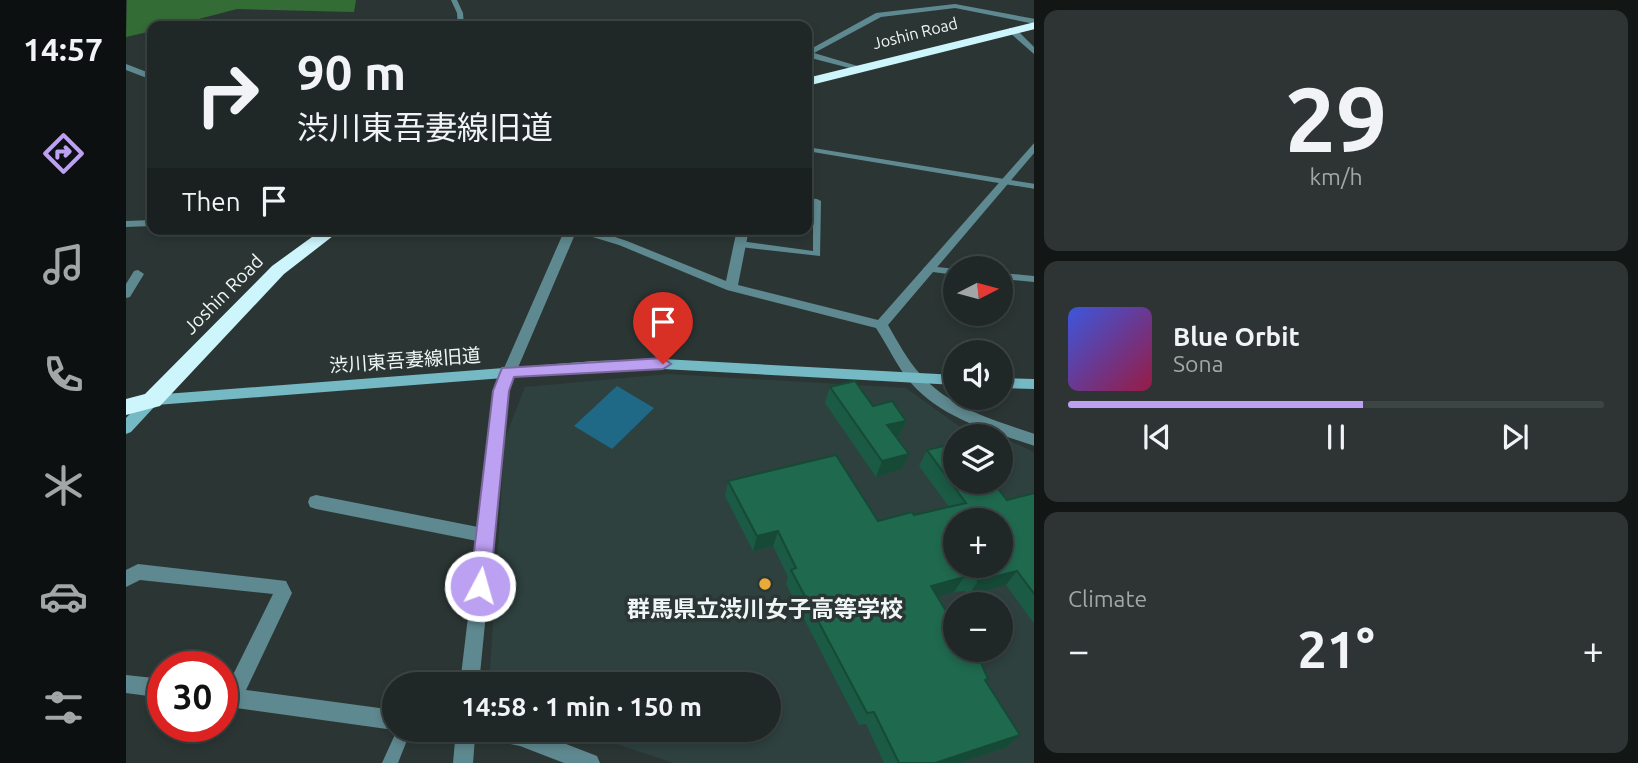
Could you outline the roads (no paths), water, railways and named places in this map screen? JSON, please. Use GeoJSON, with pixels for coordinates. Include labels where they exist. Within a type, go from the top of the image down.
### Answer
{"type":"FeatureCollection","features":[{"type":"Feature","properties":{"kind":"highway","name":"Joshin Road"},"geometry":{"type":"LineString","coordinates":[[812,81],[1012,30],[1034,22]]}},
{"type":"Feature","properties":{"kind":"highway","name":"Joshin Road"},"geometry":{"type":"LineString","coordinates":[[152,400],[278,270],[326,235]]}},
{"type":"Feature","properties":{"kind":"highway"},"geometry":{"type":"LineString","coordinates":[[126,399],[152,400]]}},
{"type":"Feature","properties":{"kind":"highway"},"geometry":{"type":"LineString","coordinates":[[126,407],[152,400]]}},
{"type":"Feature","properties":{"kind":"street"},"geometry":{"type":"LineString","coordinates":[[947,0],[955,6]]}},
{"type":"Feature","properties":{"kind":"street"},"geometry":{"type":"LineString","coordinates":[[812,51],[879,15],[955,6],[1034,22]]}},
{"type":"Feature","properties":{"kind":"street"},"geometry":{"type":"LineString","coordinates":[[1034,8],[1028,15],[1034,22]]}},
{"type":"Feature","properties":{"kind":"street"},"geometry":{"type":"LineString","coordinates":[[1012,30],[1034,53]]}},
{"type":"Feature","properties":{"kind":"street"},"geometry":{"type":"LineString","coordinates":[[812,55],[858,69]]}},
{"type":"Feature","properties":{"kind":"street"},"geometry":{"type":"LineString","coordinates":[[126,67],[147,75]]}},
{"type":"Feature","properties":{"kind":"street"},"geometry":{"type":"LineString","coordinates":[[881,325],[1034,145]]}},
{"type":"Feature","properties":{"kind":"street"},"geometry":{"type":"LineString","coordinates":[[129,224],[147,217]]}},
{"type":"Feature","properties":{"kind":"street"},"geometry":{"type":"LineString","coordinates":[[129,224],[147,223]]}},
{"type":"Feature","properties":{"kind":"street"},"geometry":{"type":"LineString","coordinates":[[471,672],[501,391],[568,235]]}},
{"type":"Feature","properties":{"kind":"street"},"geometry":{"type":"LineString","coordinates":[[598,235],[731,287],[881,325],[915,378],[954,411],[1034,440]]}},
{"type":"Feature","properties":{"kind":"street"},"geometry":{"type":"LineString","coordinates":[[731,287],[742,235]]}},
{"type":"Feature","properties":{"kind":"street"},"geometry":{"type":"LineString","coordinates":[[126,294],[138,274]]}},
{"type":"Feature","properties":{"kind":"street","name":"渋川東吾妻線旧道"},"geometry":{"type":"LineString","coordinates":[[152,400],[508,372],[663,364],[943,379]]}},
{"type":"Feature","properties":{"kind":"street"},"geometry":{"type":"LineString","coordinates":[[1013,383],[1034,384]]}},
{"type":"Feature","properties":{"kind":"street"},"geometry":{"type":"LineString","coordinates":[[126,428],[152,400]]}},
{"type":"Feature","properties":{"kind":"street"},"geometry":{"type":"LineString","coordinates":[[316,502],[486,536]]}},
{"type":"Feature","properties":{"kind":"street"},"geometry":{"type":"LineString","coordinates":[[126,579],[138,572],[280,587],[283,593],[238,677]]}},
{"type":"Feature","properties":{"kind":"street"},"geometry":{"type":"LineString","coordinates":[[126,684],[147,687]]}},
{"type":"Feature","properties":{"kind":"street"},"geometry":{"type":"LineString","coordinates":[[238,699],[382,718]]}},
{"type":"Feature","properties":{"kind":"street"},"geometry":{"type":"LineString","coordinates":[[463,763],[465,742]]}},
{"type":"Feature","properties":{"kind":"street"},"geometry":{"type":"LineString","coordinates":[[536,742],[590,763]]}},
{"type":"Feature","properties":{"kind":"lane"},"geometry":{"type":"LineString","coordinates":[[454,0],[461,21]]}},
{"type":"Feature","properties":{"kind":"lane"},"geometry":{"type":"LineString","coordinates":[[812,150],[1034,187]]}},
{"type":"Feature","properties":{"kind":"lane"},"geometry":{"type":"LineString","coordinates":[[740,244],[817,254],[817,201],[812,200]]}},
{"type":"Feature","properties":{"kind":"lane"},"geometry":{"type":"LineString","coordinates":[[928,269],[943,271]]}},
{"type":"Feature","properties":{"kind":"lane"},"geometry":{"type":"LineString","coordinates":[[1013,277],[1034,279]]}},
{"type":"Feature","properties":{"kind":"lane"},"geometry":{"type":"LineString","coordinates":[[390,763],[399,742]]}},
{"type":"Feature","properties":{"kind":"water"},"geometry":{"type":"Polygon","coordinates":[[[617,386],[654,408],[612,449],[574,426],[617,386]]]}},
{"type":"Feature","properties":{"kind":"place","name":"群馬県立渋川女子高等学校"},"geometry":{"type":"Point","coordinates":[765,584]}}]}
